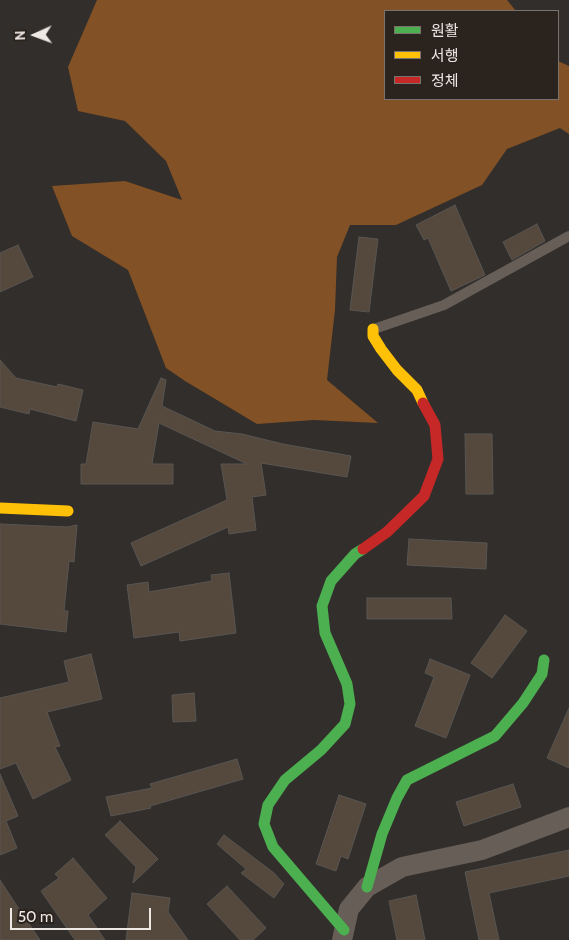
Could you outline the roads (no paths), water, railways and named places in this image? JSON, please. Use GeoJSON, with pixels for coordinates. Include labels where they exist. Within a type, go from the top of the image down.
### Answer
{"type":"FeatureCollection","features":[{"type":"Feature","properties":{"kind":"street"},"geometry":{"type":"LineString","coordinates":[[343,935],[273,846],[264,824],[268,805],[285,780],[321,750],[345,724],[350,704],[347,684],[325,633],[322,606],[331,582],[355,554],[387,532],[424,496],[438,459],[435,425],[416,390],[381,349],[373,336],[373,329]]}},
{"type":"Feature","properties":{"kind":"street"},"geometry":{"type":"LineString","coordinates":[[0,508],[68,511]]}},
{"type":"Feature","properties":{"kind":"street"},"geometry":{"type":"LineString","coordinates":[[367,887],[382,834],[397,798],[407,780],[495,736],[523,703],[542,674],[544,660]]}},
{"type":"Feature","properties":{"kind":"street"},"geometry":{"type":"LineString","coordinates":[[343,935],[349,909],[367,887],[402,867],[482,850],[569,817]]}},
{"type":"Feature","properties":{"kind":"lane"},"geometry":{"type":"LineString","coordinates":[[373,329],[444,305],[569,236]]}}]}
